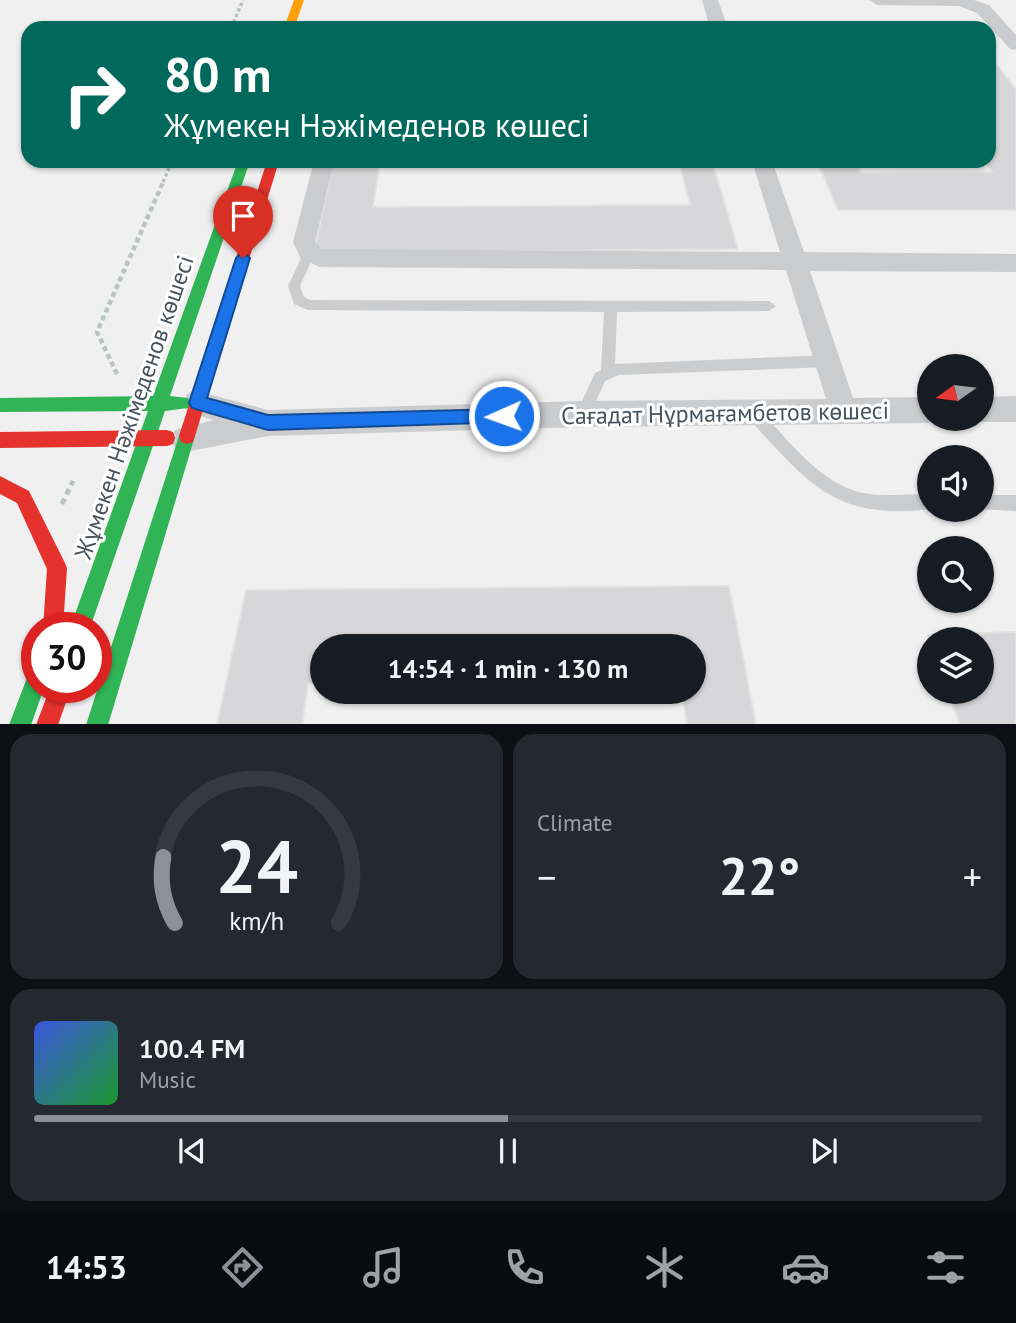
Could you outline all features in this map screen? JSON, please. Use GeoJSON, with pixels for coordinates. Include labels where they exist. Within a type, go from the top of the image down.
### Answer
{"type":"FeatureCollection","features":[{"type":"Feature","properties":{"kind":"main road"},"geometry":{"type":"LineString","coordinates":[[292,21],[299,0]]}},
{"type":"Feature","properties":{"kind":"main road","name":"Жұмекен Нәжімеденов көшесі"},"geometry":{"type":"LineString","coordinates":[[85,612],[242,168]]}},
{"type":"Feature","properties":{"kind":"main road"},"geometry":{"type":"LineString","coordinates":[[97,724],[271,168]]}},
{"type":"Feature","properties":{"kind":"main road","name":"Сағадат Нұрмағамбетов көшесі"},"geometry":{"type":"LineString","coordinates":[[0,405],[197,403]]}},
{"type":"Feature","properties":{"kind":"main road","name":"Сағадат Нұрмағамбетов көшесі"},"geometry":{"type":"LineString","coordinates":[[0,440],[186,439]]}},
{"type":"Feature","properties":{"kind":"main road"},"geometry":{"type":"LineString","coordinates":[[0,485],[23,498],[57,568],[53,612]]}},
{"type":"Feature","properties":{"kind":"main road"},"geometry":{"type":"LineString","coordinates":[[20,724],[28,703]]}},
{"type":"Feature","properties":{"kind":"main road"},"geometry":{"type":"LineString","coordinates":[[47,724],[55,703]]}},
{"type":"Feature","properties":{"kind":"street"},"geometry":{"type":"LineString","coordinates":[[710,0],[717,21]]}},
{"type":"Feature","properties":{"kind":"street"},"geometry":{"type":"LineString","coordinates":[[877,0],[961,1],[980,5],[994,21]]}},
{"type":"Feature","properties":{"kind":"street"},"geometry":{"type":"LineString","coordinates":[[996,23],[1016,45]]}},
{"type":"Feature","properties":{"kind":"street"},"geometry":{"type":"LineString","coordinates":[[322,168],[304,242],[309,253],[320,258],[1016,263]]}},
{"type":"Feature","properties":{"kind":"street"},"geometry":{"type":"LineString","coordinates":[[764,168],[844,411]]}},
{"type":"Feature","properties":{"kind":"street","name":"Сағадат Нұрмағамбетов көшесі"},"geometry":{"type":"LineString","coordinates":[[197,403],[268,423]]}},
{"type":"Feature","properties":{"kind":"street"},"geometry":{"type":"LineString","coordinates":[[994,409],[1016,409]]}},
{"type":"Feature","properties":{"kind":"street","name":"Сағадат Нұрмағамбетов көшесі"},"geometry":{"type":"LineString","coordinates":[[186,439],[268,423],[583,414],[917,410]]}},
{"type":"Feature","properties":{"kind":"lane"},"geometry":{"type":"LineString","coordinates":[[309,253],[294,286],[299,300],[308,305],[769,306]]}},
{"type":"Feature","properties":{"kind":"lane"},"geometry":{"type":"LineString","coordinates":[[608,372],[611,307]]}},
{"type":"Feature","properties":{"kind":"lane"},"geometry":{"type":"LineString","coordinates":[[583,414],[600,377],[618,369],[828,361]]}},
{"type":"Feature","properties":{"kind":"lane"},"geometry":{"type":"LineString","coordinates":[[752,412],[823,483],[861,500],[917,502]]}},
{"type":"Feature","properties":{"kind":"lane"},"geometry":{"type":"LineString","coordinates":[[994,503],[1016,503]]}},
{"type":"Feature","properties":{"kind":"path"},"geometry":{"type":"LineString","coordinates":[[233,21],[243,0]]}},
{"type":"Feature","properties":{"kind":"path"},"geometry":{"type":"LineString","coordinates":[[117,375],[97,331],[169,168]]}},
{"type":"Feature","properties":{"kind":"path"},"geometry":{"type":"LineString","coordinates":[[62,504],[73,481]]}},
{"type":"Feature","properties":{"kind":"building"},"geometry":{"type":"Polygon","coordinates":[[[996,63],[1016,90],[1016,210],[838,210],[820,168],[858,168],[861,173],[992,172],[989,168],[996,168],[996,63]]]}},
{"type":"Feature","properties":{"kind":"building"},"geometry":{"type":"Polygon","coordinates":[[[332,168],[379,168],[373,207],[690,205],[681,168],[714,168],[738,249],[314,253],[332,168]]]}},
{"type":"Feature","properties":{"kind":"building"},"geometry":{"type":"Polygon","coordinates":[[[729,586],[756,724],[687,724],[684,704],[706,704],[706,634],[310,634],[310,683],[302,724],[217,724],[246,590],[729,586]]]}},
{"type":"Feature","properties":{"kind":"building"},"geometry":{"type":"Polygon","coordinates":[[[1016,632],[1016,724],[960,724],[953,704],[994,704],[994,633],[1016,632]]]}},
{"type":"Feature","properties":{"kind":"traffic: fast"},"geometry":{"type":"LineString","coordinates":[[86,612],[242,168]]}},
{"type":"Feature","properties":{"kind":"traffic: fast"},"geometry":{"type":"LineString","coordinates":[[0,405],[182,403]]}},
{"type":"Feature","properties":{"kind":"traffic: fast"},"geometry":{"type":"LineString","coordinates":[[97,724],[187,436]]}},
{"type":"Feature","properties":{"kind":"traffic: fast"},"geometry":{"type":"LineString","coordinates":[[20,724],[28,703]]}},
{"type":"Feature","properties":{"kind":"traffic: slow"},"geometry":{"type":"LineString","coordinates":[[292,21],[299,0]]}},
{"type":"Feature","properties":{"kind":"traffic: jam"},"geometry":{"type":"LineString","coordinates":[[187,436],[271,168]]}},
{"type":"Feature","properties":{"kind":"traffic: jam"},"geometry":{"type":"LineString","coordinates":[[0,440],[167,438]]}},
{"type":"Feature","properties":{"kind":"traffic: jam"},"geometry":{"type":"LineString","coordinates":[[0,485],[23,497],[57,568],[54,612]]}},
{"type":"Feature","properties":{"kind":"traffic: jam"},"geometry":{"type":"LineString","coordinates":[[47,724],[55,703]]}},
{"type":"Feature","properties":{"kind":"route"},"geometry":{"type":"LineString","coordinates":[[243,258],[197,403],[268,423],[504,416]]}}]}
